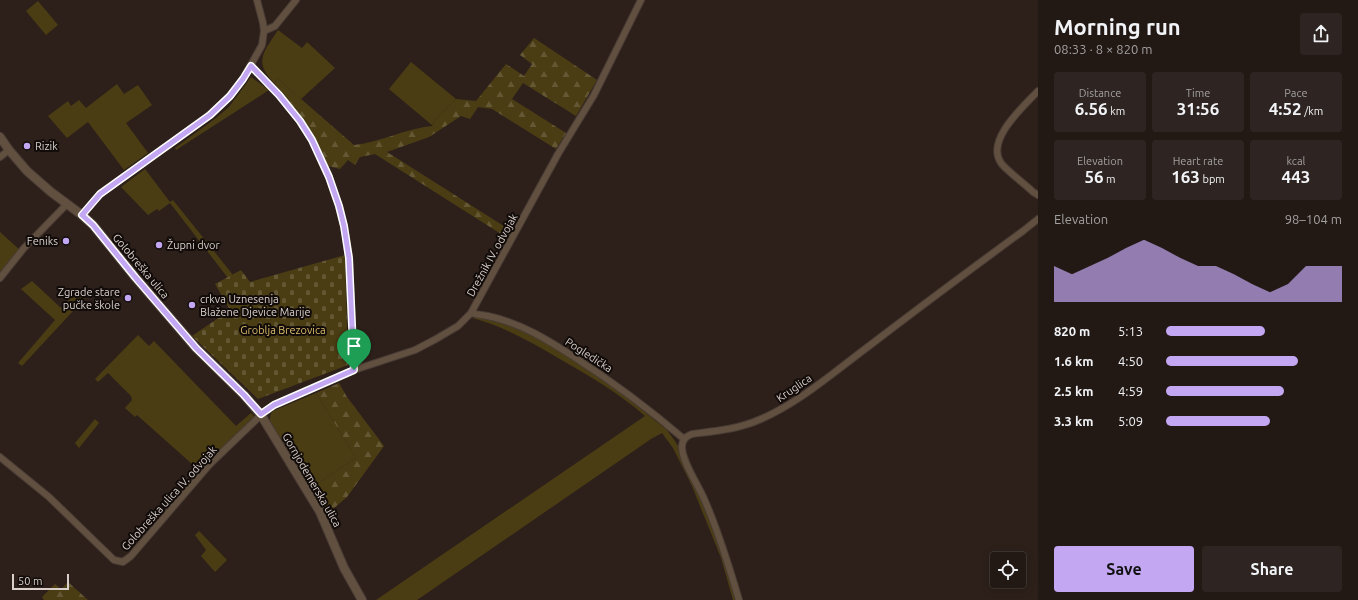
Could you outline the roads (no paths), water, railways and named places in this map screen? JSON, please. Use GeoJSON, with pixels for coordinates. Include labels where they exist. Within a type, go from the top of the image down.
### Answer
{"type":"FeatureCollection","features":[{"type":"Feature","properties":{"kind":"street"},"geometry":{"type":"LineString","coordinates":[[82,215],[100,194],[210,115],[230,96],[243,79],[262,45],[264,32],[263,23],[257,0]]}},
{"type":"Feature","properties":{"kind":"street"},"geometry":{"type":"LineString","coordinates":[[264,32],[275,26],[296,0]]}},
{"type":"Feature","properties":{"kind":"street","name":"Drežnik IV. odvojak"},"geometry":{"type":"LineString","coordinates":[[261,414],[274,405],[354,370],[415,350],[458,326],[471,313],[558,154],[594,95],[641,0]]}},
{"type":"Feature","properties":{"kind":"street"},"geometry":{"type":"LineString","coordinates":[[251,66],[279,95],[300,121],[312,140],[329,177],[339,206],[349,258],[354,370]]}},
{"type":"Feature","properties":{"kind":"street"},"geometry":{"type":"LineString","coordinates":[[1038,91],[1018,112],[999,137],[997,152],[1001,162],[1033,192],[1038,194]]}},
{"type":"Feature","properties":{"kind":"street","name":"Golobreška ulica"},"geometry":{"type":"LineString","coordinates":[[0,137],[9,150],[38,180],[93,225],[196,348],[244,395],[261,414]]}},
{"type":"Feature","properties":{"kind":"street"},"geometry":{"type":"LineString","coordinates":[[0,157],[9,150]]}},
{"type":"Feature","properties":{"kind":"street"},"geometry":{"type":"LineString","coordinates":[[0,278],[24,248],[67,204]]}},
{"type":"Feature","properties":{"kind":"street","name":"Kruglica"},"geometry":{"type":"LineString","coordinates":[[684,440],[688,435],[732,428],[760,420],[789,404],[1023,232],[1038,219]]}},
{"type":"Feature","properties":{"kind":"street","name":"Pogledička"},"geometry":{"type":"LineString","coordinates":[[471,313],[492,317],[517,325],[557,346],[622,389],[650,410],[684,440]]}},
{"type":"Feature","properties":{"kind":"street","name":"Golobreška ulica IV. odvojak"},"geometry":{"type":"LineString","coordinates":[[0,457],[50,497],[114,560],[123,562],[132,556],[210,464],[261,414]]}},
{"type":"Feature","properties":{"kind":"street","name":"Gornjodemerska ulica"},"geometry":{"type":"LineString","coordinates":[[261,414],[320,512],[344,568],[362,600]]}},
{"type":"Feature","properties":{"kind":"street"},"geometry":{"type":"LineString","coordinates":[[684,440],[682,446],[685,459],[716,528],[739,600]]}},
{"type":"Feature","properties":{"kind":"place","name":"Rizik"},"geometry":{"type":"Point","coordinates":[27,146]}},
{"type":"Feature","properties":{"kind":"place","name":"Feniks"},"geometry":{"type":"Point","coordinates":[66,241]}},
{"type":"Feature","properties":{"kind":"place","name":"Župni dvor"},"geometry":{"type":"Point","coordinates":[159,245]}},
{"type":"Feature","properties":{"kind":"place","name":"Zgrade stare pučke škole"},"geometry":{"type":"Point","coordinates":[128,298]}},
{"type":"Feature","properties":{"kind":"place","name":"crkva Uznesenja Blažene Djevice Marije"},"geometry":{"type":"Point","coordinates":[192,305]}},
{"type":"Feature","properties":{"kind":"park label","name":"Groblja Brezovica"},"geometry":{"type":"Point","coordinates":[283,330]}}]}
